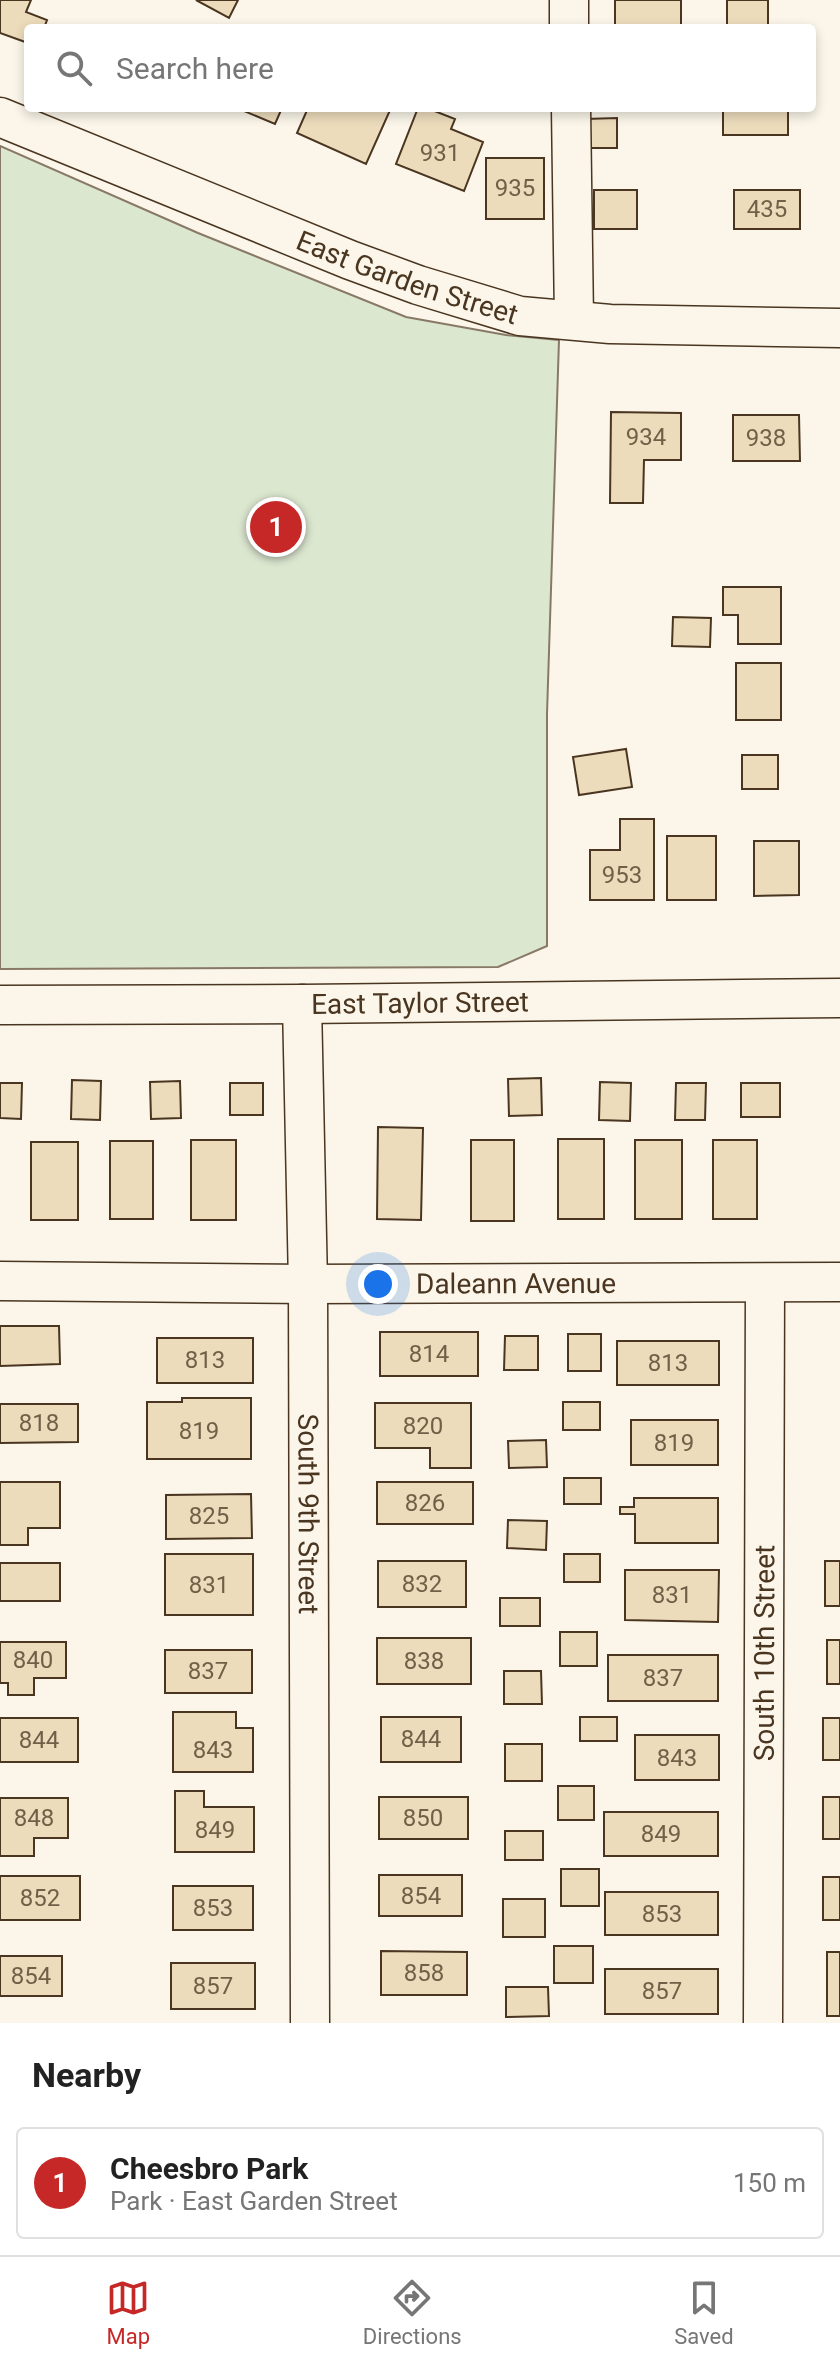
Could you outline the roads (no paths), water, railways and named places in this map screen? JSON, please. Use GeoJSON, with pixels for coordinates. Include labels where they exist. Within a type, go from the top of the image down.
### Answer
{"type":"FeatureCollection","features":[{"type":"Feature","properties":{"kind":"street"},"geometry":{"type":"LineString","coordinates":[[569,0],[569,24]]}},
{"type":"Feature","properties":{"kind":"street"},"geometry":{"type":"LineString","coordinates":[[571,112],[574,320]]}},
{"type":"Feature","properties":{"kind":"street","name":"East Garden Street"},"geometry":{"type":"LineString","coordinates":[[0,117],[418,285],[520,316],[610,324],[840,328]]}},
{"type":"Feature","properties":{"kind":"street","name":"East Taylor Street"},"geometry":{"type":"LineString","coordinates":[[0,1005],[840,998]]}},
{"type":"Feature","properties":{"kind":"street","name":"South 9th Street"},"geometry":{"type":"LineString","coordinates":[[302,1004],[308,1284],[310,2023]]}},
{"type":"Feature","properties":{"kind":"street","name":"Daleann Avenue"},"geometry":{"type":"LineString","coordinates":[[0,1281],[308,1284],[840,1282]]}},
{"type":"Feature","properties":{"kind":"street","name":"South 10th Street"},"geometry":{"type":"LineString","coordinates":[[763,2023],[765,1283]]}},
{"type":"Feature","properties":{"kind":"place","name":"Cheesbro Park"},"geometry":{"type":"Point","coordinates":[276,527]}}]}
